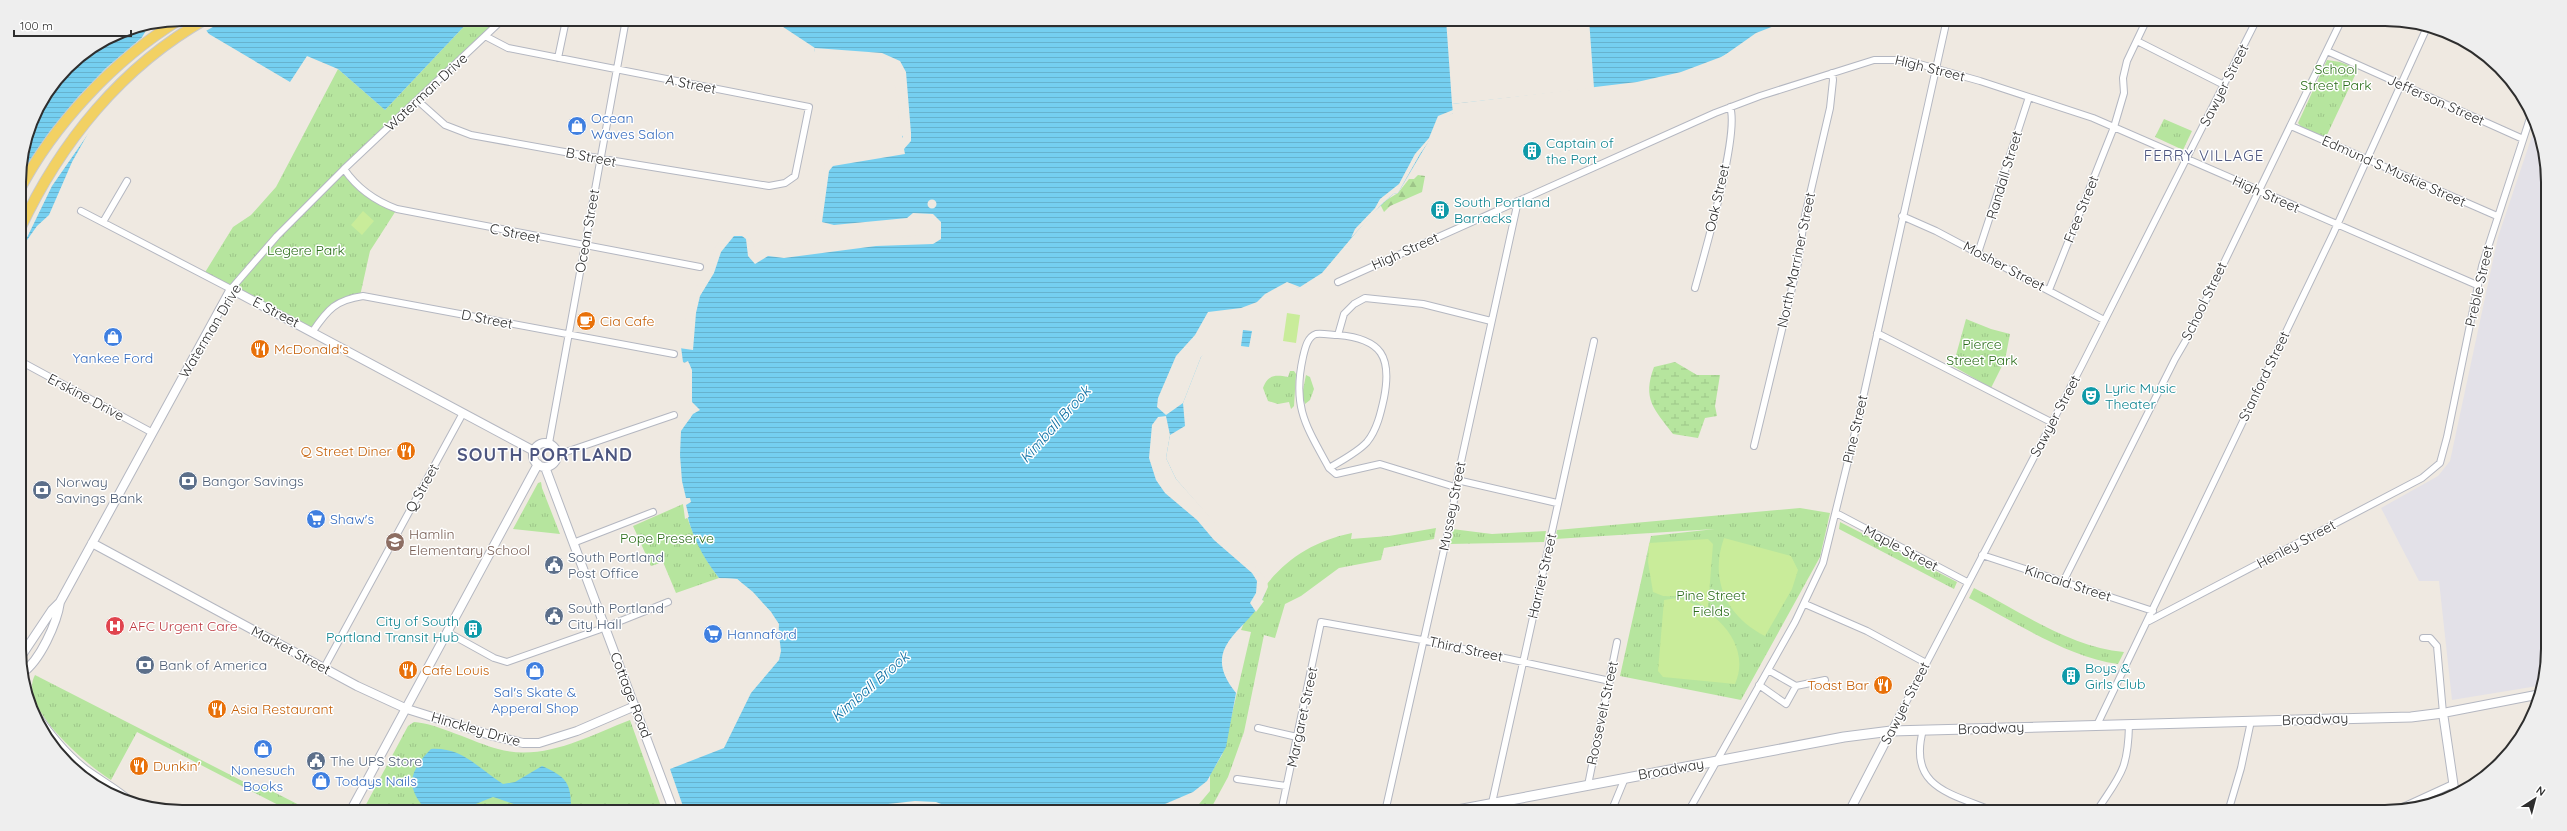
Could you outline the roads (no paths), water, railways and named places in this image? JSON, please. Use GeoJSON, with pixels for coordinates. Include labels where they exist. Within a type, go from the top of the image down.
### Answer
{"type":"FeatureCollection","features":[{"type":"Feature","properties":{"kind":"main road"},"geometry":{"type":"LineString","coordinates":[[26,180],[47,146],[95,88],[159,33],[169,26]]}},
{"type":"Feature","properties":{"kind":"main road"},"geometry":{"type":"LineString","coordinates":[[26,218],[56,162],[96,109],[136,69],[165,46],[195,26]]}},
{"type":"Feature","properties":{"kind":"main road","name":"Broadway"},"geometry":{"type":"LineString","coordinates":[[1500,805],[1624,778],[1844,737],[1891,731],[2411,717],[2443,712]]}},
{"type":"Feature","properties":{"kind":"main road"},"geometry":{"type":"LineString","coordinates":[[54,739],[74,761],[102,782],[117,791]]}},
{"type":"Feature","properties":{"kind":"street","name":"Waterman Drive"},"geometry":{"type":"LineString","coordinates":[[26,649],[52,610],[60,602],[151,432],[231,289],[277,236],[344,169],[496,26]]}},
{"type":"Feature","properties":{"kind":"street"},"geometry":{"type":"LineString","coordinates":[[558,58],[565,26]]}},
{"type":"Feature","properties":{"kind":"street","name":"Ocean Street"},"geometry":{"type":"LineString","coordinates":[[549,443],[567,335],[618,70],[625,26]]}},
{"type":"Feature","properties":{"kind":"street","name":"Pine Street"},"geometry":{"type":"LineString","coordinates":[[1692,805],[1804,604],[1823,563],[1836,513],[1902,216],[1946,26]]}},
{"type":"Feature","properties":{"kind":"street","name":"Free Street"},"geometry":{"type":"LineString","coordinates":[[2049,290],[2114,127],[2124,93],[2123,78],[2127,61],[2144,26]]}},
{"type":"Feature","properties":{"kind":"street","name":"Sawyer Street"},"geometry":{"type":"LineString","coordinates":[[1853,805],[1967,582],[2082,365],[2254,26]]}},
{"type":"Feature","properties":{"kind":"street","name":"School Street"},"geometry":{"type":"LineString","coordinates":[[2064,582],[2189,335],[2339,26]]}},
{"type":"Feature","properties":{"kind":"street","name":"Stanford Street"},"geometry":{"type":"LineString","coordinates":[[2097,726],[2149,621],[2181,546],[2337,225],[2425,31]]}},
{"type":"Feature","properties":{"kind":"street","name":"A Street"},"geometry":{"type":"LineString","coordinates":[[485,36],[502,46],[809,107],[798,168],[795,176],[776,186]]}},
{"type":"Feature","properties":{"kind":"street"},"geometry":{"type":"LineString","coordinates":[[2137,41],[2224,85]]}},
{"type":"Feature","properties":{"kind":"street","name":"Jefferson Street"},"geometry":{"type":"LineString","coordinates":[[2327,51],[2523,139]]}},
{"type":"Feature","properties":{"kind":"street","name":"High Street"},"geometry":{"type":"LineString","coordinates":[[1338,282],[1730,107],[1832,73],[1883,58],[1905,60],[1936,68],[2029,97],[2114,127],[2477,285]]}},
{"type":"Feature","properties":{"kind":"street","name":"North Marriner Street"},"geometry":{"type":"LineString","coordinates":[[1754,446],[1798,263],[1804,220],[1830,108],[1833,84],[1832,73]]}},
{"type":"Feature","properties":{"kind":"street","name":"Randall Street"},"geometry":{"type":"LineString","coordinates":[[1978,252],[2029,97]]}},
{"type":"Feature","properties":{"kind":"street","name":"B Street"},"geometry":{"type":"LineString","coordinates":[[417,100],[440,122],[457,131],[600,159],[776,186]]}},
{"type":"Feature","properties":{"kind":"street","name":"Oak Street"},"geometry":{"type":"LineString","coordinates":[[1695,288],[1716,206],[1728,148],[1733,115],[1730,107]]}},
{"type":"Feature","properties":{"kind":"street","name":"Preble Street"},"geometry":{"type":"LineString","coordinates":[[2440,463],[2447,437],[2477,285],[2497,216],[2529,122]]}},
{"type":"Feature","properties":{"kind":"street","name":"Edmund S Muskie Street"},"geometry":{"type":"LineString","coordinates":[[2290,126],[2497,216]]}},
{"type":"Feature","properties":{"kind":"street","name":"C Street"},"geometry":{"type":"LineString","coordinates":[[344,169],[351,179],[371,197],[397,209],[700,267]]}},
{"type":"Feature","properties":{"kind":"street"},"geometry":{"type":"LineString","coordinates":[[103,222],[127,181]]}},
{"type":"Feature","properties":{"kind":"street","name":"Mussey Street"},"geometry":{"type":"LineString","coordinates":[[1386,805],[1452,514],[1455,487],[1518,201]]}},
{"type":"Feature","properties":{"kind":"street","name":"E Street"},"geometry":{"type":"LineString","coordinates":[[81,210],[313,331],[534,451]]}},
{"type":"Feature","properties":{"kind":"street","name":"Mosher Street"},"geometry":{"type":"LineString","coordinates":[[1902,216],[1978,252],[2104,320]]}},
{"type":"Feature","properties":{"kind":"street","name":"D Street"},"geometry":{"type":"LineString","coordinates":[[313,331],[331,307],[347,298],[363,296],[674,354]]}},
{"type":"Feature","properties":{"kind":"street"},"geometry":{"type":"LineString","coordinates":[[1338,335],[1344,314],[1354,304],[1365,298],[1423,304],[1491,321]]}},
{"type":"Feature","properties":{"kind":"street"},"geometry":{"type":"LineString","coordinates":[[1876,333],[2051,422]]}},
{"type":"Feature","properties":{"kind":"street"},"geometry":{"type":"LineString","coordinates":[[1329,468],[1367,442],[1382,411],[1387,381],[1385,359],[1378,349],[1365,340],[1338,335],[1316,334],[1310,339],[1306,346],[1299,384],[1300,410],[1329,468],[1336,474],[1380,464],[1455,487]]}},
{"type":"Feature","properties":{"kind":"street","name":"Harriet Street"},"geometry":{"type":"LineString","coordinates":[[1491,805],[1594,341]]}},
{"type":"Feature","properties":{"kind":"street","name":"Erskine Drive"},"geometry":{"type":"LineString","coordinates":[[26,364],[151,432]]}},
{"type":"Feature","properties":{"kind":"street","name":"Q Street"},"geometry":{"type":"LineString","coordinates":[[324,668],[463,413]]}},
{"type":"Feature","properties":{"kind":"street"},"geometry":{"type":"LineString","coordinates":[[557,455],[674,415]]}},
{"type":"Feature","properties":{"kind":"street"},"geometry":{"type":"LineString","coordinates":[[354,805],[407,709],[447,632],[541,465],[555,462],[557,455],[555,448],[549,443],[541,443],[534,451],[534,458],[541,465]]}},
{"type":"Feature","properties":{"kind":"street","name":"Henley Street"},"geometry":{"type":"LineString","coordinates":[[2149,621],[2422,478],[2440,463]]}},
{"type":"Feature","properties":{"kind":"street","name":"Cottage Road"},"geometry":{"type":"LineString","coordinates":[[541,465],[573,543],[671,805]]}},
{"type":"Feature","properties":{"kind":"street"},"geometry":{"type":"LineString","coordinates":[[1457,480],[1557,503]]}},
{"type":"Feature","properties":{"kind":"street"},"geometry":{"type":"LineString","coordinates":[[573,543],[653,512]]}},
{"type":"Feature","properties":{"kind":"street","name":"Maple Street"},"geometry":{"type":"LineString","coordinates":[[1836,513],[1967,582]]}},
{"type":"Feature","properties":{"kind":"street","name":"Market Street"},"geometry":{"type":"LineString","coordinates":[[92,544],[324,668],[407,709]]}},
{"type":"Feature","properties":{"kind":"street","name":"Kincaid Street"},"geometry":{"type":"LineString","coordinates":[[1982,555],[2153,611]]}},
{"type":"Feature","properties":{"kind":"street","name":"Waterman Drive"},"geometry":{"type":"LineString","coordinates":[[27,669],[44,645],[58,615],[60,602]]}},
{"type":"Feature","properties":{"kind":"street"},"geometry":{"type":"LineString","coordinates":[[447,632],[494,658],[507,662],[605,627],[668,602]]}},
{"type":"Feature","properties":{"kind":"street"},"geometry":{"type":"LineString","coordinates":[[1804,604],[1867,631],[1926,663]]}},
{"type":"Feature","properties":{"kind":"street","name":"Third Street"},"geometry":{"type":"LineString","coordinates":[[1321,622],[1422,640],[1524,661],[1610,681]]}},
{"type":"Feature","properties":{"kind":"street","name":"Margaret Street"},"geometry":{"type":"LineString","coordinates":[[1282,805],[1298,737],[1321,622]]}},
{"type":"Feature","properties":{"kind":"street"},"geometry":{"type":"LineString","coordinates":[[2423,638],[2430,638],[2436,646],[2443,712],[2454,789]]}},
{"type":"Feature","properties":{"kind":"street","name":"Roosevelt Street"},"geometry":{"type":"LineString","coordinates":[[1588,785],[1617,642]]}},
{"type":"Feature","properties":{"kind":"street"},"geometry":{"type":"LineString","coordinates":[[1768,670],[1796,686],[1825,680]]}},
{"type":"Feature","properties":{"kind":"street"},"geometry":{"type":"LineString","coordinates":[[1759,685],[1786,704],[1796,686]]}},
{"type":"Feature","properties":{"kind":"street","name":"Broadway"},"geometry":{"type":"LineString","coordinates":[[2443,712],[2534,695]]}},
{"type":"Feature","properties":{"kind":"street","name":"Hinckley Drive"},"geometry":{"type":"LineString","coordinates":[[407,709],[493,736],[531,743],[577,731],[635,706]]}},
{"type":"Feature","properties":{"kind":"street"},"geometry":{"type":"LineString","coordinates":[[2230,805],[2241,768],[2251,721]]}},
{"type":"Feature","properties":{"kind":"street"},"geometry":{"type":"LineString","coordinates":[[2101,805],[2123,772],[2128,755],[2129,725]]}},
{"type":"Feature","properties":{"kind":"street"},"geometry":{"type":"LineString","coordinates":[[1258,728],[1298,737]]}},
{"type":"Feature","properties":{"kind":"street"},"geometry":{"type":"LineString","coordinates":[[1923,730],[1919,751],[1921,766],[1928,779],[1938,788],[1979,805]]}},
{"type":"Feature","properties":{"kind":"street"},"geometry":{"type":"LineString","coordinates":[[1614,805],[1624,778]]}},
{"type":"Feature","properties":{"kind":"street"},"geometry":{"type":"LineString","coordinates":[[1237,779],[1286,786]]}},
{"type":"Feature","properties":{"kind":"street"},"geometry":{"type":"LineString","coordinates":[[2412,803],[2453,784]]}},
{"type":"Feature","properties":{"kind":"water"},"geometry":{"type":"Polygon","coordinates":[[[203,26],[464,26],[385,110],[338,69],[307,56],[290,82],[209,34],[203,26]]]}},
{"type":"Feature","properties":{"kind":"water","name":"Kimball Brook"},"geometry":{"type":"Polygon","coordinates":[[[782,26],[1780,26],[1721,57],[1681,72],[1637,82],[1452,104],[1453,113],[1441,120],[1398,193],[1393,194],[1370,216],[1322,273],[1300,287],[1282,289],[1257,306],[1220,319],[1207,349],[1201,357],[1183,403],[1185,426],[1170,435],[1166,458],[1176,479],[1266,582],[1263,597],[1256,610],[1226,645],[1222,659],[1224,674],[1236,693],[1226,747],[1207,781],[1193,792],[1163,805],[683,805],[670,769],[724,748],[751,693],[779,660],[781,651],[778,627],[771,612],[737,579],[719,578],[702,553],[691,528],[687,514],[682,486],[678,446],[680,431],[691,417],[690,365],[683,362],[681,347],[693,294],[713,269],[712,260],[728,233],[742,233],[751,241],[756,257],[929,236],[936,230],[933,225],[917,221],[820,228],[827,165],[903,149],[898,74],[895,66],[880,59],[814,52],[815,48],[782,26]]]}},
{"type":"Feature","properties":{"kind":"water"},"geometry":{"type":"Polygon","coordinates":[[[146,30],[72,162],[49,215],[37,226],[26,242],[27,161],[34,132],[52,95],[79,65],[95,52],[122,38],[146,30]]]}},
{"type":"Feature","properties":{"kind":"water"},"geometry":{"type":"Polygon","coordinates":[[[1243,330],[1252,331],[1249,347],[1241,346],[1243,330]]]}},
{"type":"Feature","properties":{"kind":"water"},"geometry":{"type":"Polygon","coordinates":[[[431,749],[452,751],[469,760],[503,784],[515,782],[542,766],[561,776],[565,780],[570,791],[571,805],[516,805],[493,797],[473,805],[423,805],[413,788],[412,780],[414,773],[423,757],[431,749]]]}},
{"type":"Feature","properties":{"kind":"place","name":"Ocean Waves Salon"},"geometry":{"type":"Point","coordinates":[577,126]}},
{"type":"Feature","properties":{"kind":"place","name":"Captain of the Port"},"geometry":{"type":"Point","coordinates":[1532,151]}},
{"type":"Feature","properties":{"kind":"place","name":"South Portland Barracks"},"geometry":{"type":"Point","coordinates":[1440,210]}},
{"type":"Feature","properties":{"kind":"place","name":"Cia Cafe"},"geometry":{"type":"Point","coordinates":[586,321]}},
{"type":"Feature","properties":{"kind":"place","name":"Yankee Ford"},"geometry":{"type":"Point","coordinates":[113,337]}},
{"type":"Feature","properties":{"kind":"place","name":"McDonald's"},"geometry":{"type":"Point","coordinates":[260,349]}},
{"type":"Feature","properties":{"kind":"place","name":"Lyric Music Theater"},"geometry":{"type":"Point","coordinates":[2091,396]}},
{"type":"Feature","properties":{"kind":"place","name":"Q Street Diner"},"geometry":{"type":"Point","coordinates":[406,451]}},
{"type":"Feature","properties":{"kind":"place","name":"Bangor Savings"},"geometry":{"type":"Point","coordinates":[188,481]}},
{"type":"Feature","properties":{"kind":"place","name":"Norway Savings Bank"},"geometry":{"type":"Point","coordinates":[42,490]}},
{"type":"Feature","properties":{"kind":"place","name":"Shaw's"},"geometry":{"type":"Point","coordinates":[316,519]}},
{"type":"Feature","properties":{"kind":"place","name":"Hamlin Elementary School"},"geometry":{"type":"Point","coordinates":[395,542]}},
{"type":"Feature","properties":{"kind":"place","name":"South Portland Post Office"},"geometry":{"type":"Point","coordinates":[554,565]}},
{"type":"Feature","properties":{"kind":"place","name":"South Portland City Hall"},"geometry":{"type":"Point","coordinates":[554,616]}},
{"type":"Feature","properties":{"kind":"place","name":"AFC Urgent Care"},"geometry":{"type":"Point","coordinates":[115,626]}},
{"type":"Feature","properties":{"kind":"place","name":"City of South Portland Transit Hub"},"geometry":{"type":"Point","coordinates":[473,629]}},
{"type":"Feature","properties":{"kind":"place","name":"Hannaford"},"geometry":{"type":"Point","coordinates":[713,634]}},
{"type":"Feature","properties":{"kind":"place","name":"Bank of America"},"geometry":{"type":"Point","coordinates":[145,665]}},
{"type":"Feature","properties":{"kind":"place","name":"Cafe Louis"},"geometry":{"type":"Point","coordinates":[408,670]}},
{"type":"Feature","properties":{"kind":"place","name":"Sal's Skate & Apperal Shop"},"geometry":{"type":"Point","coordinates":[535,671]}},
{"type":"Feature","properties":{"kind":"place","name":"Boys & Girls Club"},"geometry":{"type":"Point","coordinates":[2071,676]}},
{"type":"Feature","properties":{"kind":"place","name":"Toast Bar"},"geometry":{"type":"Point","coordinates":[1883,685]}},
{"type":"Feature","properties":{"kind":"place","name":"Asia Restaurant"},"geometry":{"type":"Point","coordinates":[217,709]}},
{"type":"Feature","properties":{"kind":"place","name":"Nonesuch Books"},"geometry":{"type":"Point","coordinates":[263,749]}},
{"type":"Feature","properties":{"kind":"place","name":"The UPS Store"},"geometry":{"type":"Point","coordinates":[316,761]}},
{"type":"Feature","properties":{"kind":"place","name":"Dunkin'"},"geometry":{"type":"Point","coordinates":[139,766]}},
{"type":"Feature","properties":{"kind":"place","name":"Todays Nails"},"geometry":{"type":"Point","coordinates":[321,781]}},
{"type":"Feature","properties":{"kind":"district","name":"FERRY VILLAGE"},"geometry":{"type":"Point","coordinates":[2204,155]}},
{"type":"Feature","properties":{"kind":"district","name":"SOUTH PORTLAND"},"geometry":{"type":"Point","coordinates":[545,454]}},
{"type":"Feature","properties":{"kind":"park label","name":"School Street Park"},"geometry":{"type":"Point","coordinates":[2336,78]}},
{"type":"Feature","properties":{"kind":"park label","name":"Legere Park"},"geometry":{"type":"Point","coordinates":[306,250]}},
{"type":"Feature","properties":{"kind":"park label","name":"Pierce Street Park"},"geometry":{"type":"Point","coordinates":[1982,352]}},
{"type":"Feature","properties":{"kind":"park label","name":"Pope Preserve"},"geometry":{"type":"Point","coordinates":[667,538]}},
{"type":"Feature","properties":{"kind":"park label","name":"Pine Street Fields"},"geometry":{"type":"Point","coordinates":[1711,604]}}]}
